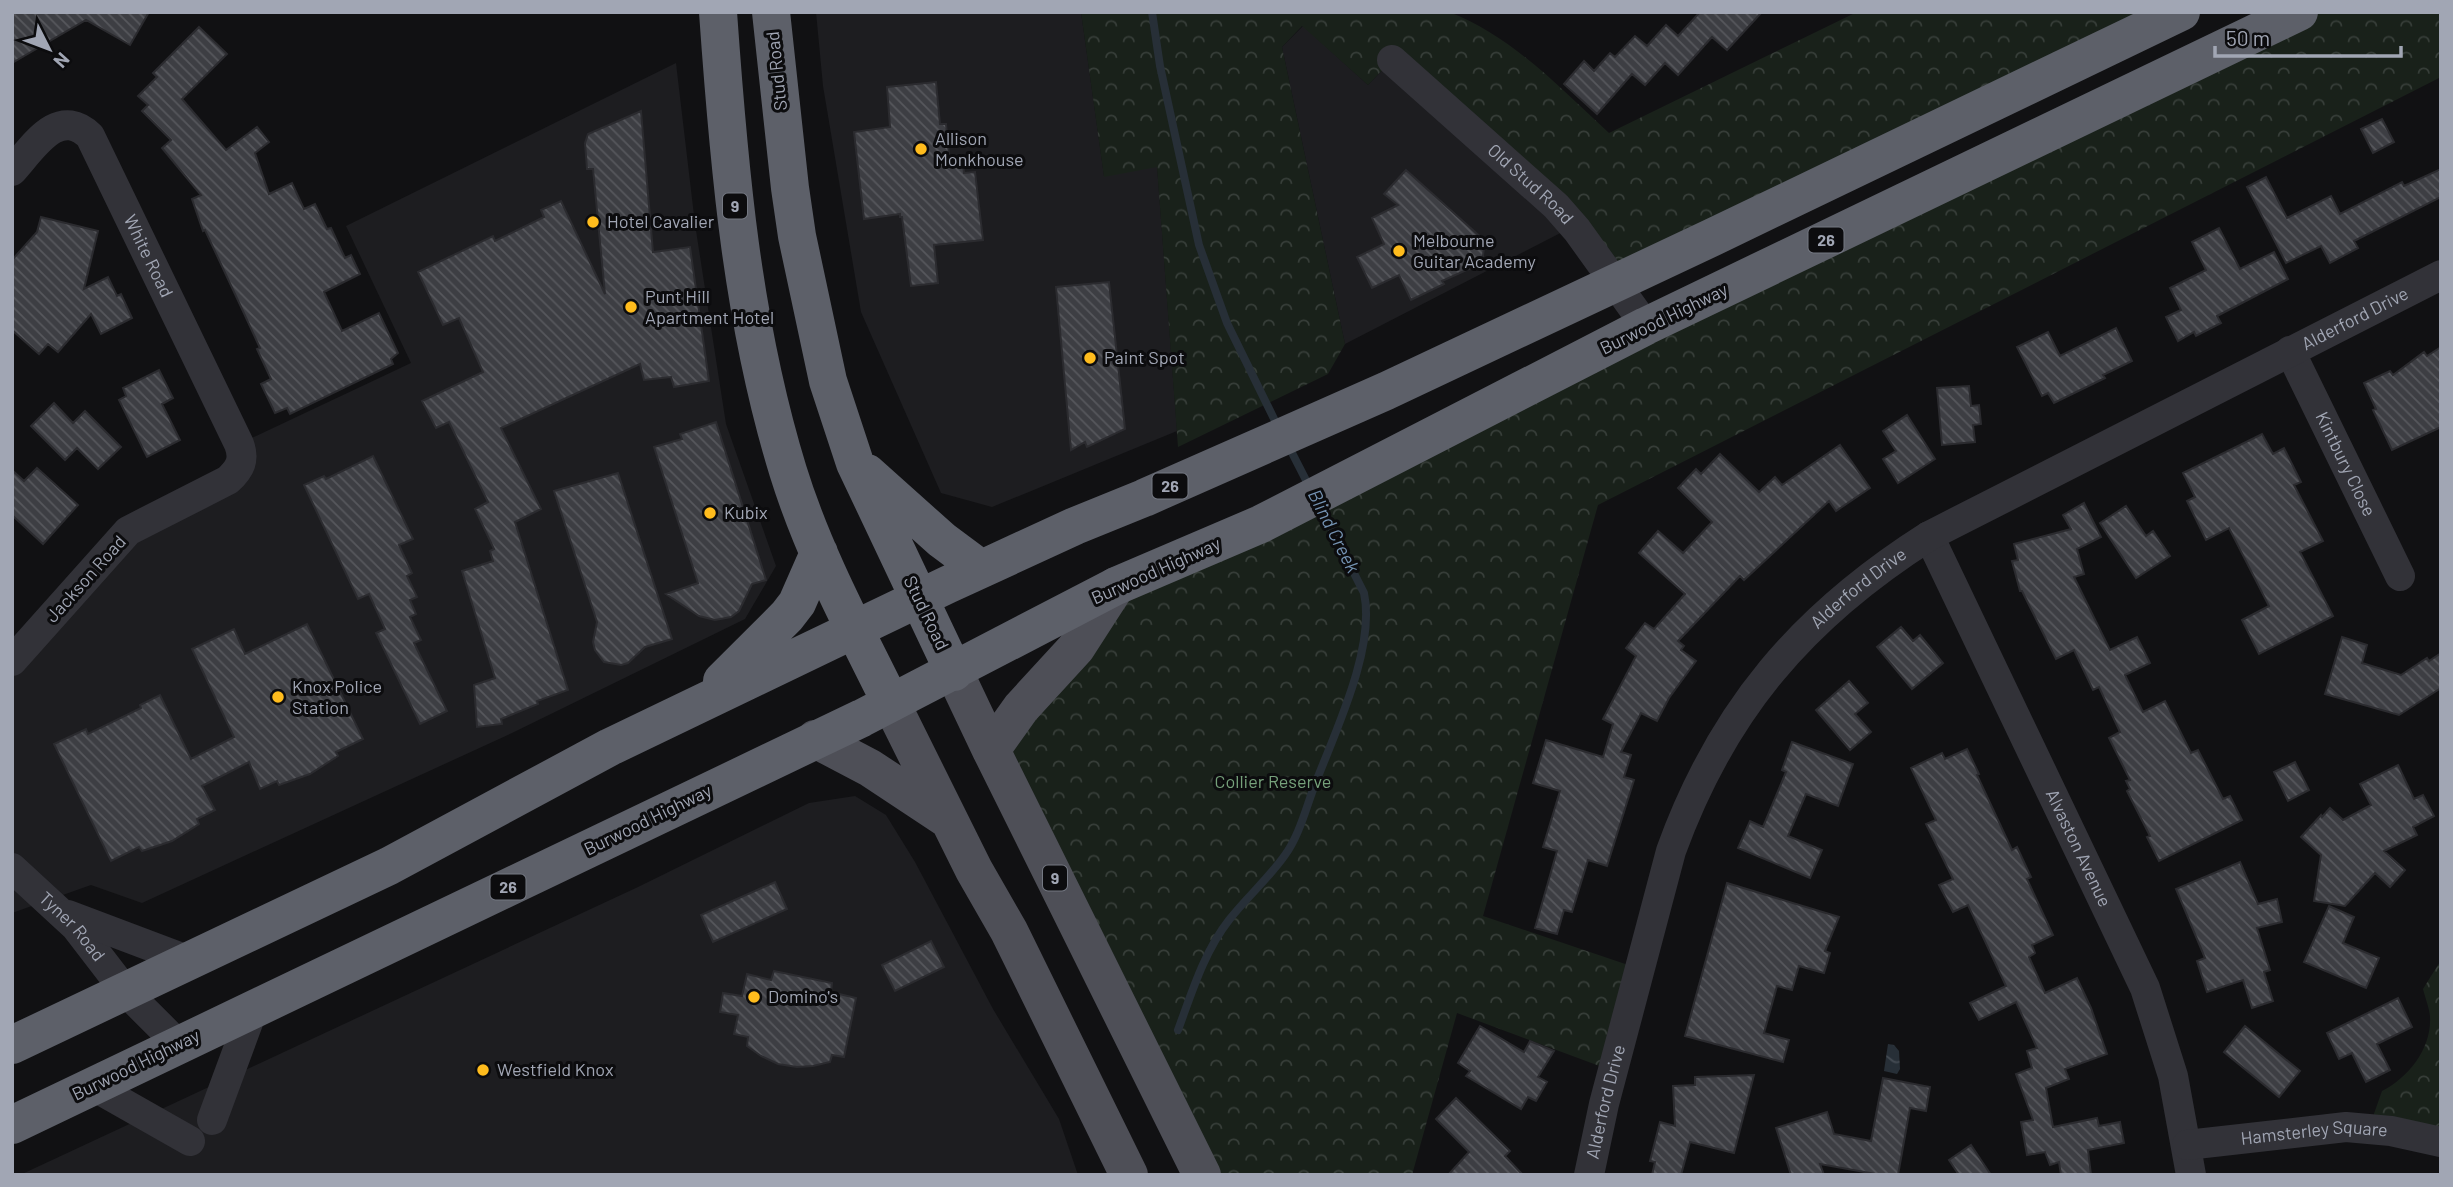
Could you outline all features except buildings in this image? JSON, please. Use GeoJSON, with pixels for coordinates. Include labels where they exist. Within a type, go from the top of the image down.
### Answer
{"type":"FeatureCollection","features":[{"type":"Feature","properties":{"kind":"highway","name":"9"},"geometry":{"type":"LineString","coordinates":[[718,12],[737,233],[751,324],[788,472],[819,554],[891,704]]}},
{"type":"Feature","properties":{"kind":"highway","name":"Stud Road"},"geometry":{"type":"LineString","coordinates":[[771,12],[797,236],[828,381],[855,463],[954,672]]}},
{"type":"Feature","properties":{"kind":"highway","name":"26"},"geometry":{"type":"LineString","coordinates":[[12,1045],[389,866],[599,753],[918,599],[1326,415],[1386,391],[2181,12]]}},
{"type":"Feature","properties":{"kind":"highway","name":"Burwood Highway"},"geometry":{"type":"LineString","coordinates":[[12,1125],[891,704],[1116,586],[1240,533],[1646,326],[2298,12]]}},
{"type":"Feature","properties":{"kind":"highway"},"geometry":{"type":"LineString","coordinates":[[855,463],[942,540],[981,569]]}},
{"type":"Feature","properties":{"kind":"highway"},"geometry":{"type":"LineString","coordinates":[[701,703],[787,616],[797,603],[819,554]]}},
{"type":"Feature","properties":{"kind":"main road"},"geometry":{"type":"LineString","coordinates":[[990,750],[1021,708],[1076,648],[1116,586]]}},
{"type":"Feature","properties":{"kind":"main road","name":"Stud Road"},"geometry":{"type":"LineString","coordinates":[[954,672],[990,750],[1202,1175]]}},
{"type":"Feature","properties":{"kind":"main road","name":"9"},"geometry":{"type":"LineString","coordinates":[[891,704],[1009,931],[1129,1175]]}},
{"type":"Feature","properties":{"kind":"main road"},"geometry":{"type":"LineString","coordinates":[[815,739],[870,768],[949,820]]}},
{"type":"Feature","properties":{"kind":"street","name":"Old Stud Road"},"geometry":{"type":"LineString","coordinates":[[1392,60],[1556,206],[1577,230],[1646,326]]}},
{"type":"Feature","properties":{"kind":"street","name":"White Road"},"geometry":{"type":"LineString","coordinates":[[12,171],[42,138],[61,125],[76,126],[90,136],[239,444],[242,460],[240,467]]}},
{"type":"Feature","properties":{"kind":"street","name":"Alderford Drive"},"geometry":{"type":"LineString","coordinates":[[1589,1175],[1604,1104],[1671,851],[1699,783],[1736,718],[1800,636],[1876,571],[1929,536],[2441,275]]}},
{"type":"Feature","properties":{"kind":"street","name":"Kintbury Close"},"geometry":{"type":"LineString","coordinates":[[2290,351],[2400,576]]}},
{"type":"Feature","properties":{"kind":"street","name":"Jackson Road"},"geometry":{"type":"LineString","coordinates":[[12,661],[128,531],[228,480],[240,467]]}},
{"type":"Feature","properties":{"kind":"street","name":"Alvaston Avenue"},"geometry":{"type":"LineString","coordinates":[[1929,536],[2145,988],[2173,1076],[2191,1175]]}},
{"type":"Feature","properties":{"kind":"street","name":"Tyner Road"},"geometry":{"type":"LineString","coordinates":[[12,867],[61,912],[96,951],[126,992],[163,1051]]}},
{"type":"Feature","properties":{"kind":"street"},"geometry":{"type":"LineString","coordinates":[[61,912],[190,961]]}},
{"type":"Feature","properties":{"kind":"street"},"geometry":{"type":"LineString","coordinates":[[212,1120],[253,1009]]}},
{"type":"Feature","properties":{"kind":"street"},"geometry":{"type":"LineString","coordinates":[[93,1086],[190,1141]]}},
{"type":"Feature","properties":{"kind":"street","name":"Hamsterley Square"},"geometry":{"type":"LineString","coordinates":[[2187,1145],[2346,1127],[2391,1131],[2441,1142]]}},
{"type":"Feature","properties":{"kind":"shaded area"},"geometry":{"type":"Polygon","coordinates":[[[816,12],[1081,12],[1104,176],[1157,166],[1177,431],[992,507],[941,493],[861,312],[823,86],[816,12]]]}},
{"type":"Feature","properties":{"kind":"shaded area"},"geometry":{"type":"Polygon","coordinates":[[[1303,26],[1368,85],[1392,60],[1574,226],[1345,344],[1282,47],[1303,26]]]}},
{"type":"Feature","properties":{"kind":"shaded area"},"geometry":{"type":"Polygon","coordinates":[[[676,63],[695,224],[726,424],[776,566],[745,619],[512,733],[142,903],[91,885],[12,913],[12,661],[119,540],[228,480],[239,444],[411,363],[346,226],[676,63]]]}},
{"type":"Feature","properties":{"kind":"shaded area","name":"Westfield Knox"},"geometry":{"type":"Polygon","coordinates":[[[855,796],[886,815],[915,862],[993,1009],[1059,1119],[1078,1175],[20,1175],[638,887],[809,803],[855,796]]]}},
{"type":"Feature","properties":{"kind":"green space"},"geometry":{"type":"Polygon","coordinates":[[[1081,12],[1449,12],[1472,22],[1514,49],[1609,133],[1857,12],[2181,12],[1615,283],[1391,61],[1368,85],[1302,26],[1282,47],[1345,344],[1328,374],[1178,447],[1157,167],[1104,177],[1081,12]]]}},
{"type":"Feature","properties":{"kind":"green space","name":"Collier Reserve"},"geometry":{"type":"Polygon","coordinates":[[[2299,12],[2441,12],[2441,77],[1598,505],[1483,916],[1640,969],[1613,1071],[1457,1013],[1412,1175],[1201,1175],[991,750],[1116,586],[2299,12]]]}},
{"type":"Feature","properties":{"kind":"green space"},"geometry":{"type":"Polygon","coordinates":[[[2441,960],[2441,1142],[2369,1128],[2382,1091],[2410,1070],[2423,1050],[2430,1028],[2430,1016],[2423,989],[2441,960]]]}},
{"type":"Feature","properties":{"kind":"water"},"geometry":{"type":"Polygon","coordinates":[[[1888,1044],[1894,1045],[1899,1051],[1900,1069],[1897,1074],[1884,1071],[1888,1044]]]}},
{"type":"Feature","properties":{"kind":"waterway","name":"Blind Creek"},"geometry":{"type":"LineString","coordinates":[[1152,12],[1160,66],[1199,245],[1227,323],[1278,427]]}},
{"type":"Feature","properties":{"kind":"waterway","name":"Blind Creek"},"geometry":{"type":"LineString","coordinates":[[1288,445],[1309,486]]}},
{"type":"Feature","properties":{"kind":"waterway","name":"Blind Creek"},"geometry":{"type":"LineString","coordinates":[[1178,1030],[1212,945],[1236,912],[1279,863],[1294,839],[1342,717],[1359,665],[1366,615],[1364,593],[1319,504]]}},
{"type":"Feature","properties":{"kind":"place","name":"Allison Monkhouse"},"geometry":{"type":"Point","coordinates":[921,149]}},
{"type":"Feature","properties":{"kind":"place","name":"Hotel Cavalier"},"geometry":{"type":"Point","coordinates":[593,222]}},
{"type":"Feature","properties":{"kind":"place","name":"Melbourne Guitar Academy"},"geometry":{"type":"Point","coordinates":[1399,251]}},
{"type":"Feature","properties":{"kind":"place","name":"Punt Hill Apartment Hotel"},"geometry":{"type":"Point","coordinates":[631,307]}},
{"type":"Feature","properties":{"kind":"place","name":"Paint Spot"},"geometry":{"type":"Point","coordinates":[1090,358]}},
{"type":"Feature","properties":{"kind":"place","name":"Kubix"},"geometry":{"type":"Point","coordinates":[710,513]}},
{"type":"Feature","properties":{"kind":"place","name":"Knox Police Station"},"geometry":{"type":"Point","coordinates":[278,697]}},
{"type":"Feature","properties":{"kind":"place","name":"Domino's"},"geometry":{"type":"Point","coordinates":[754,997]}},
{"type":"Feature","properties":{"kind":"place","name":"Westfield Knox"},"geometry":{"type":"Point","coordinates":[483,1070]}}]}
